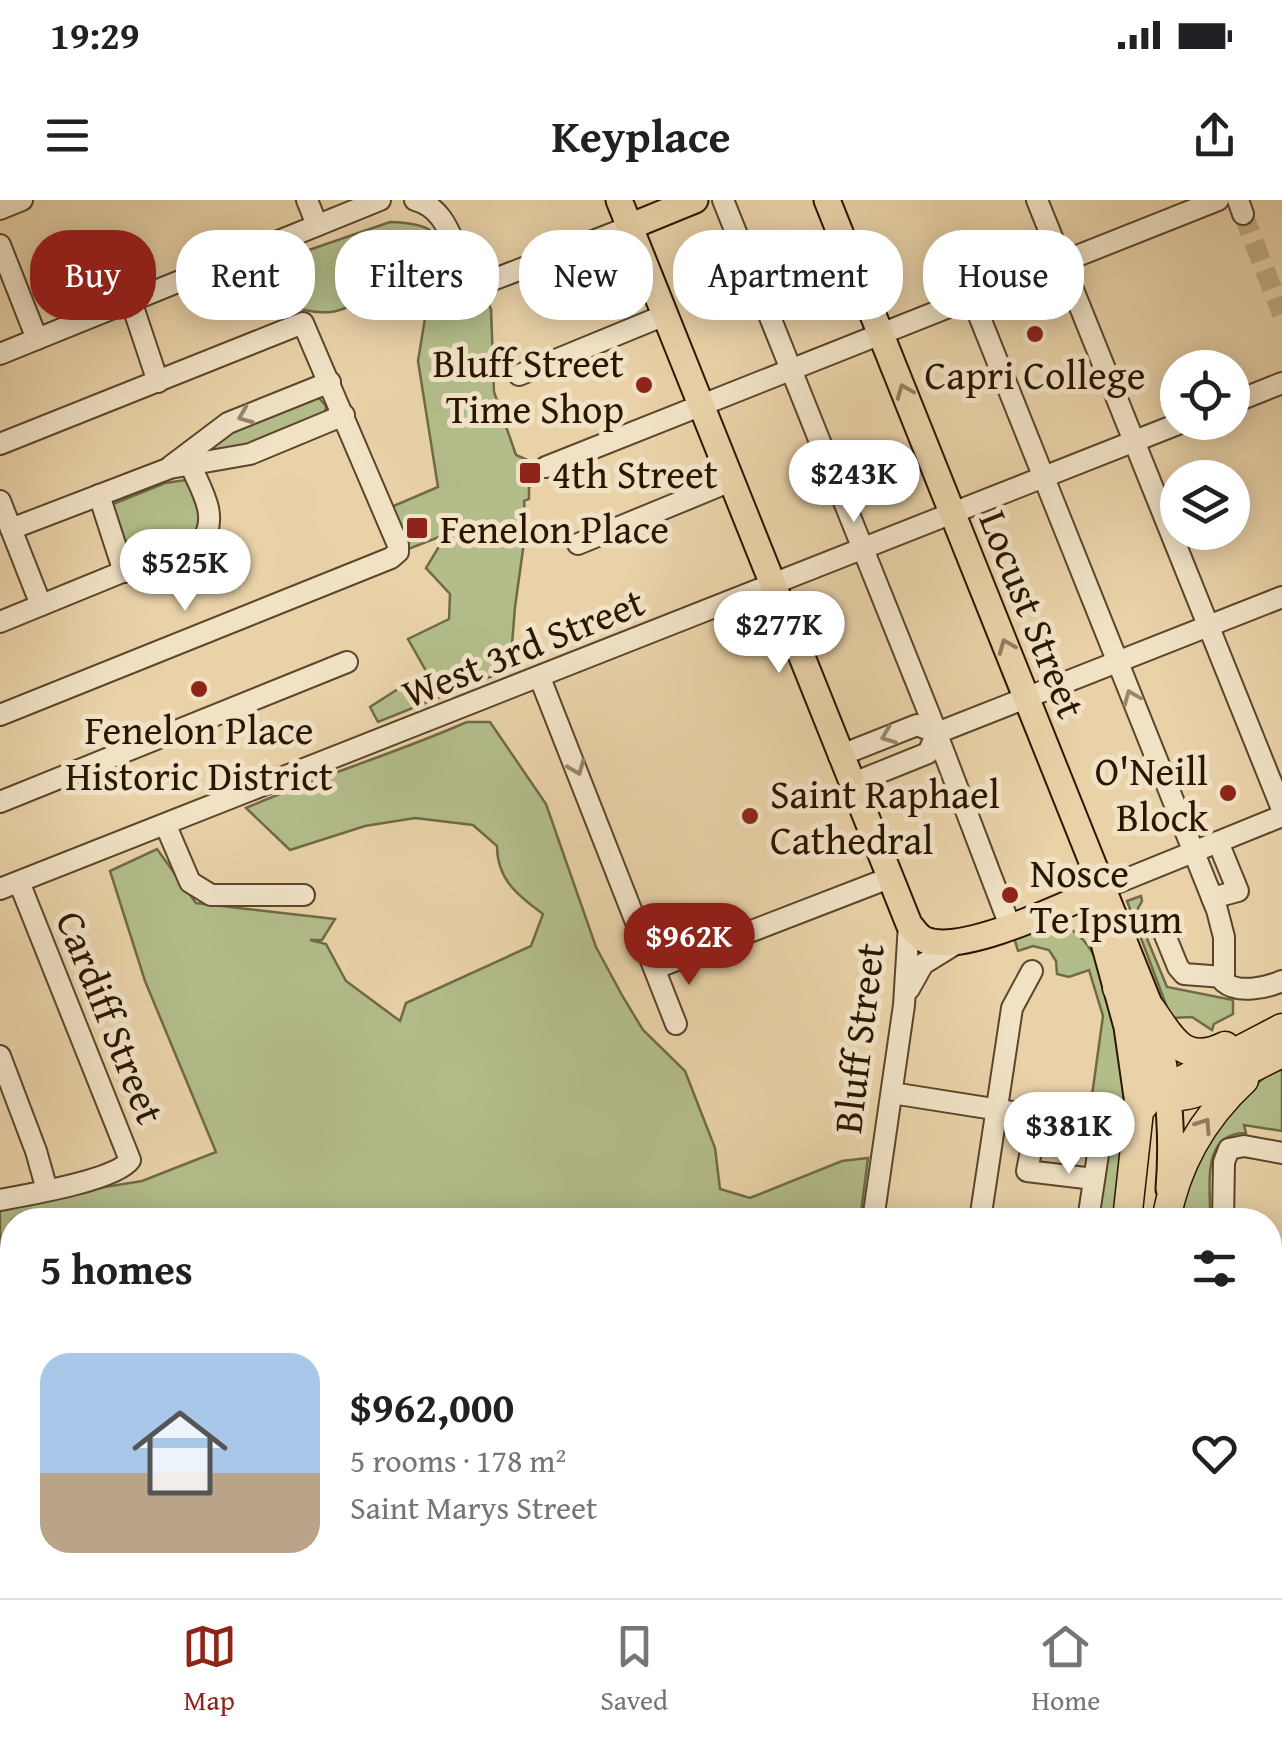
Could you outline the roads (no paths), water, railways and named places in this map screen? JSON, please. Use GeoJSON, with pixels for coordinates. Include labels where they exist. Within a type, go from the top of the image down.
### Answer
{"type":"FeatureCollection","features":[{"type":"Feature","properties":{"kind":"highway"},"geometry":{"type":"LineString","coordinates":[[1114,979],[1134,1011],[1166,1090]]}},
{"type":"Feature","properties":{"kind":"highway"},"geometry":{"type":"LineString","coordinates":[[1151,1009],[1174,1042],[1199,1054],[1282,1026]]}},
{"type":"Feature","properties":{"kind":"highway"},"geometry":{"type":"LineString","coordinates":[[1129,1208],[1140,1111],[1166,1090],[1282,1026]]}},
{"type":"Feature","properties":{"kind":"highway"},"geometry":{"type":"LineString","coordinates":[[1166,1090],[1196,1093],[1282,1053]]}},
{"type":"Feature","properties":{"kind":"highway"},"geometry":{"type":"LineString","coordinates":[[1169,1208],[1181,1168],[1205,1122],[1245,1078],[1282,1053]]}},
{"type":"Feature","properties":{"kind":"main road","name":"Bluff Street"},"geometry":{"type":"LineString","coordinates":[[619,200],[909,924]]}},
{"type":"Feature","properties":{"kind":"main road"},"geometry":{"type":"LineString","coordinates":[[630,226],[695,200]]}},
{"type":"Feature","properties":{"kind":"main road","name":"Locust Street"},"geometry":{"type":"LineString","coordinates":[[827,200],[1151,1009],[1166,1090],[1171,1155],[1167,1208]]}},
{"type":"Feature","properties":{"kind":"main road"},"geometry":{"type":"LineString","coordinates":[[909,924],[927,940],[957,944],[1102,889]]}},
{"type":"Feature","properties":{"kind":"main road"},"geometry":{"type":"LineString","coordinates":[[1102,889],[1096,910],[1130,1042],[1140,1111]]}},
{"type":"Feature","properties":{"kind":"main road"},"geometry":{"type":"LineString","coordinates":[[1040,915],[1067,920],[1086,930],[1114,979]]}},
{"type":"Feature","properties":{"kind":"street"},"geometry":{"type":"LineString","coordinates":[[0,208],[22,200]]}},
{"type":"Feature","properties":{"kind":"street"},"geometry":{"type":"LineString","coordinates":[[307,200],[317,225]]}},
{"type":"Feature","properties":{"kind":"street"},"geometry":{"type":"LineString","coordinates":[[156,290],[380,200]]}},
{"type":"Feature","properties":{"kind":"street"},"geometry":{"type":"LineString","coordinates":[[415,200],[441,216],[470,273],[483,281],[630,226]]}},
{"type":"Feature","properties":{"kind":"street"},"geometry":{"type":"LineString","coordinates":[[723,200],[937,733],[1010,926]]}},
{"type":"Feature","properties":{"kind":"street"},"geometry":{"type":"LineString","coordinates":[[1036,200],[1049,230]]}},
{"type":"Feature","properties":{"kind":"street"},"geometry":{"type":"LineString","coordinates":[[1084,253],[1218,200]]}},
{"type":"Feature","properties":{"kind":"street"},"geometry":{"type":"LineString","coordinates":[[0,245],[37,339]]}},
{"type":"Feature","properties":{"kind":"street"},"geometry":{"type":"LineString","coordinates":[[519,375],[665,316]]}},
{"type":"Feature","properties":{"kind":"street"},"geometry":{"type":"LineString","coordinates":[[1084,317],[1282,813],[1102,889]]}},
{"type":"Feature","properties":{"kind":"street"},"geometry":{"type":"LineString","coordinates":[[546,467],[923,318]]}},
{"type":"Feature","properties":{"kind":"street"},"geometry":{"type":"LineString","coordinates":[[0,354],[84,320]]}},
{"type":"Feature","properties":{"kind":"street"},"geometry":{"type":"LineString","coordinates":[[137,320],[158,382]]}},
{"type":"Feature","properties":{"kind":"street"},"geometry":{"type":"LineString","coordinates":[[981,320],[1212,898],[1223,929],[1224,982],[1232,988],[1282,981]]}},
{"type":"Feature","properties":{"kind":"street"},"geometry":{"type":"LineString","coordinates":[[0,444],[303,324],[397,540],[398,552],[0,715]]}},
{"type":"Feature","properties":{"kind":"street"},"geometry":{"type":"LineString","coordinates":[[180,466],[228,423],[330,382]]}},
{"type":"Feature","properties":{"kind":"street"},"geometry":{"type":"LineString","coordinates":[[1250,396],[1282,383]]}},
{"type":"Feature","properties":{"kind":"street"},"geometry":{"type":"LineString","coordinates":[[12,529],[180,466],[250,454],[344,415]]}},
{"type":"Feature","properties":{"kind":"street","name":"West 3rd Street"},"geometry":{"type":"LineString","coordinates":[[10,886],[1160,431]]}},
{"type":"Feature","properties":{"kind":"street"},"geometry":{"type":"LineString","coordinates":[[0,622],[202,539],[209,530],[210,512],[180,466]]}},
{"type":"Feature","properties":{"kind":"street"},"geometry":{"type":"LineString","coordinates":[[578,544],[731,481]]}},
{"type":"Feature","properties":{"kind":"street"},"geometry":{"type":"LineString","coordinates":[[99,495],[124,572]]}},
{"type":"Feature","properties":{"kind":"street"},"geometry":{"type":"LineString","coordinates":[[0,502],[41,605]]}},
{"type":"Feature","properties":{"kind":"street"},"geometry":{"type":"LineString","coordinates":[[840,756],[918,725],[937,733],[1282,598]]}},
{"type":"Feature","properties":{"kind":"street"},"geometry":{"type":"LineString","coordinates":[[0,802],[348,662]]}},
{"type":"Feature","properties":{"kind":"street"},"geometry":{"type":"LineString","coordinates":[[540,678],[676,1024]]}},
{"type":"Feature","properties":{"kind":"street"},"geometry":{"type":"LineString","coordinates":[[851,784],[928,753],[937,733]]}},
{"type":"Feature","properties":{"kind":"street"},"geometry":{"type":"LineString","coordinates":[[166,826],[190,882],[211,895],[304,895]]}},
{"type":"Feature","properties":{"kind":"street"},"geometry":{"type":"LineString","coordinates":[[1212,898],[1238,891],[1218,842]]}},
{"type":"Feature","properties":{"kind":"street"},"geometry":{"type":"LineString","coordinates":[[656,968],[889,878]]}},
{"type":"Feature","properties":{"kind":"street","name":"Cardiff Street"},"geometry":{"type":"LineString","coordinates":[[10,886],[130,1160],[128,1165],[115,1170],[47,1190]]}},
{"type":"Feature","properties":{"kind":"street"},"geometry":{"type":"LineString","coordinates":[[1160,923],[1184,974],[1224,976]]}},
{"type":"Feature","properties":{"kind":"street","name":"Bluff Street"},"geometry":{"type":"LineString","coordinates":[[875,1208],[904,1005],[909,924]]}},
{"type":"Feature","properties":{"kind":"street"},"geometry":{"type":"LineString","coordinates":[[904,1005],[923,964],[957,944]]}},
{"type":"Feature","properties":{"kind":"street"},"geometry":{"type":"LineString","coordinates":[[982,1208],[1012,1008],[1032,971]]}},
{"type":"Feature","properties":{"kind":"street"},"geometry":{"type":"LineString","coordinates":[[0,1056],[47,1190],[0,1200]]}},
{"type":"Feature","properties":{"kind":"street"},"geometry":{"type":"LineString","coordinates":[[892,1093],[1090,1124],[1098,1130],[1090,1208]]}},
{"type":"Feature","properties":{"kind":"street"},"geometry":{"type":"LineString","coordinates":[[1038,1116],[1028,1171],[1094,1179]]}},
{"type":"Feature","properties":{"kind":"street"},"geometry":{"type":"LineString","coordinates":[[1223,1208],[1224,1162],[1230,1149],[1244,1146],[1282,1152]]}},
{"type":"Feature","properties":{"kind":"tunnel"},"geometry":{"type":"LineString","coordinates":[[1243,214],[1282,314]]}},
{"type":"Feature","properties":{"kind":"place","name":"Capri College"},"geometry":{"type":"Point","coordinates":[1035,334]}},
{"type":"Feature","properties":{"kind":"place","name":"Bluff Street Time Shop"},"geometry":{"type":"Point","coordinates":[644,385]}},
{"type":"Feature","properties":{"kind":"place","name":"4th Street"},"geometry":{"type":"Point","coordinates":[530,473]}},
{"type":"Feature","properties":{"kind":"place","name":"Fenelon Place"},"geometry":{"type":"Point","coordinates":[417,528]}},
{"type":"Feature","properties":{"kind":"place","name":"Fenelon Place Historic District"},"geometry":{"type":"Point","coordinates":[199,689]}},
{"type":"Feature","properties":{"kind":"place","name":"O'Neill Block"},"geometry":{"type":"Point","coordinates":[1228,793]}},
{"type":"Feature","properties":{"kind":"place","name":"Saint Raphael Cathedral"},"geometry":{"type":"Point","coordinates":[750,816]}},
{"type":"Feature","properties":{"kind":"place","name":"Nosce Te Ipsum"},"geometry":{"type":"Point","coordinates":[1010,895]}}]}
